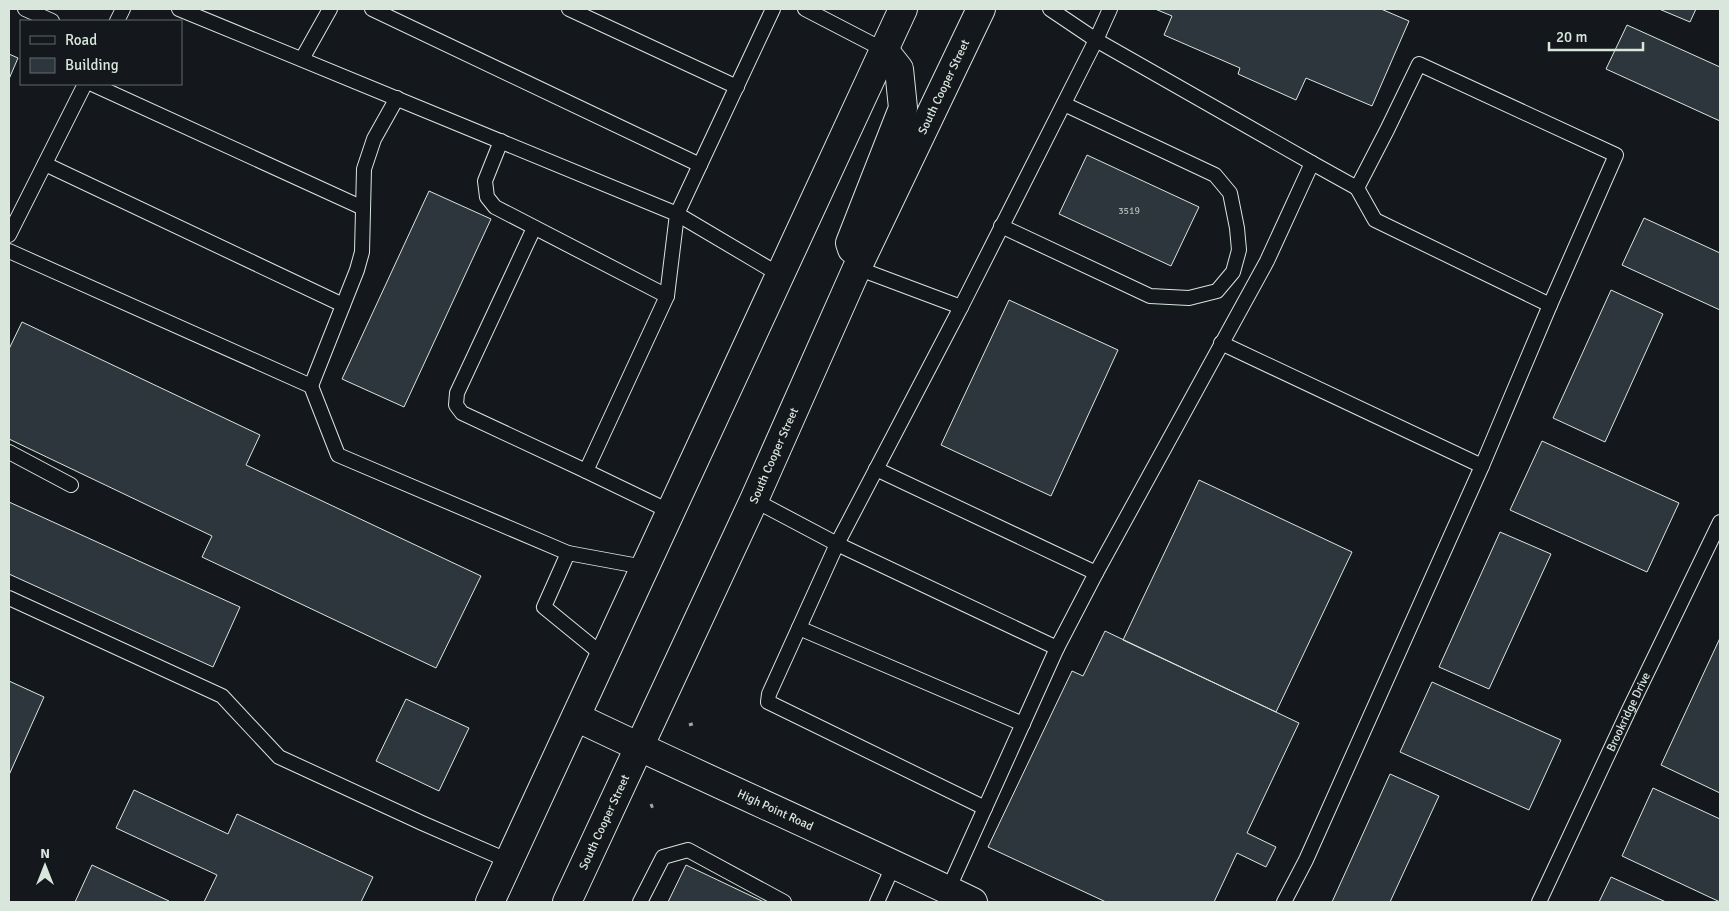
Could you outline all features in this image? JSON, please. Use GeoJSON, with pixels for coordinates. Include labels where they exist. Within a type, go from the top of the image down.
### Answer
{"type":"FeatureCollection","features":[{"type":"Feature","properties":{"kind":"main road"},"geometry":{"type":"LineString","coordinates":[[490,902],[903,9]]}},
{"type":"Feature","properties":{"kind":"main road","name":"South Cooper Street"},"geometry":{"type":"LineString","coordinates":[[567,902],[754,500],[858,268],[980,9]]}},
{"type":"Feature","properties":{"kind":"main road"},"geometry":{"type":"LineString","coordinates":[[858,268],[850,243],[903,108],[899,69],[884,50]]}},
{"type":"Feature","properties":{"kind":"main road","name":"High Point Road"},"geometry":{"type":"LineString","coordinates":[[576,717],[973,902]]}},
{"type":"Feature","properties":{"kind":"lane"},"geometry":{"type":"LineString","coordinates":[[25,9],[50,20]]}},
{"type":"Feature","properties":{"kind":"lane"},"geometry":{"type":"LineString","coordinates":[[179,9],[677,214],[780,275]]}},
{"type":"Feature","properties":{"kind":"lane"},"geometry":{"type":"LineString","coordinates":[[302,59],[330,9]]}},
{"type":"Feature","properties":{"kind":"lane"},"geometry":{"type":"LineString","coordinates":[[372,9],[700,165]]}},
{"type":"Feature","properties":{"kind":"lane"},"geometry":{"type":"LineString","coordinates":[[569,9],[737,87]]}},
{"type":"Feature","properties":{"kind":"lane"},"geometry":{"type":"LineString","coordinates":[[586,471],[667,296],[677,214],[773,9]]}},
{"type":"Feature","properties":{"kind":"lane"},"geometry":{"type":"LineString","coordinates":[[805,9],[884,50]]}},
{"type":"Feature","properties":{"kind":"lane"},"geometry":{"type":"LineString","coordinates":[[1050,9],[1096,40],[1357,188],[1375,220],[1550,305]]}},
{"type":"Feature","properties":{"kind":"lane"},"geometry":{"type":"LineString","coordinates":[[985,808],[768,702],[769,694],[837,544],[961,307],[1110,9]]}},
{"type":"Feature","properties":{"kind":"lane"},"geometry":{"type":"LineString","coordinates":[[1284,902],[1306,860],[1482,466],[1616,155],[1419,64],[1357,188]]}},
{"type":"Feature","properties":{"kind":"lane"},"geometry":{"type":"LineString","coordinates":[[9,235],[84,85]]}},
{"type":"Feature","properties":{"kind":"lane"},"geometry":{"type":"LineString","coordinates":[[94,85],[362,208]]}},
{"type":"Feature","properties":{"kind":"lane"},"geometry":{"type":"LineString","coordinates":[[397,98],[374,139],[364,169],[362,252],[357,270],[311,386],[338,455],[568,554],[644,567]]}},
{"type":"Feature","properties":{"kind":"lane"},"geometry":{"type":"LineString","coordinates":[[1001,226],[1150,296],[1189,298],[1217,291],[1233,272],[1239,250],[1237,228],[1230,193],[1215,175],[1064,104]]}},
{"type":"Feature","properties":{"kind":"lane"},"geometry":{"type":"LineString","coordinates":[[501,141],[485,181],[487,197],[495,206],[667,296]]}},
{"type":"Feature","properties":{"kind":"lane"},"geometry":{"type":"LineString","coordinates":[[948,890],[1057,648],[1267,261],[1312,163]]}},
{"type":"Feature","properties":{"kind":"lane"},"geometry":{"type":"LineString","coordinates":[[45,164],[343,305]]}},
{"type":"Feature","properties":{"kind":"lane"},"geometry":{"type":"LineString","coordinates":[[534,228],[457,393],[456,405],[462,413],[671,512]]}},
{"type":"Feature","properties":{"kind":"lane"},"geometry":{"type":"LineString","coordinates":[[9,251],[311,386]]}},
{"type":"Feature","properties":{"kind":"lane"},"geometry":{"type":"LineString","coordinates":[[858,268],[961,307]]}},
{"type":"Feature","properties":{"kind":"lane"},"geometry":{"type":"LineString","coordinates":[[1221,343],[1482,466]]}},
{"type":"Feature","properties":{"kind":"lane"},"geometry":{"type":"LineString","coordinates":[[9,452],[71,485]]}},
{"type":"Feature","properties":{"kind":"lane"},"geometry":{"type":"LineString","coordinates":[[876,469],[1096,573]]}},
{"type":"Feature","properties":{"kind":"lane"},"geometry":{"type":"LineString","coordinates":[[754,500],[837,544],[1057,648]]}},
{"type":"Feature","properties":{"kind":"lane","name":"Brookridge Drive"},"geometry":{"type":"LineString","coordinates":[[1539,902],[1626,714],[1720,522]]}},
{"type":"Feature","properties":{"kind":"lane"},"geometry":{"type":"LineString","coordinates":[[568,554],[544,607],[604,656]]}},
{"type":"Feature","properties":{"kind":"lane"},"geometry":{"type":"LineString","coordinates":[[9,598],[222,696],[280,757],[422,823],[509,860]]}},
{"type":"Feature","properties":{"kind":"lane"},"geometry":{"type":"LineString","coordinates":[[799,628],[1023,724]]}},
{"type":"Feature","properties":{"kind":"lane"},"geometry":{"type":"LineString","coordinates":[[640,902],[663,858],[688,850],[784,902]]}},
{"type":"Feature","properties":{"kind":"lane"},"geometry":{"type":"LineString","coordinates":[[877,902],[894,864]]}},
{"type":"Feature","properties":{"kind":"path"},"geometry":{"type":"LineString","coordinates":[[689,725],[695,722]]}},
{"type":"Feature","properties":{"kind":"path"},"geometry":{"type":"LineString","coordinates":[[651,804],[653,809]]}},
{"type":"Feature","properties":{"kind":"building"},"geometry":{"type":"Polygon","coordinates":[[[1155,9],[1381,9],[1409,21],[1372,106],[1306,78],[1296,100],[1238,74],[1240,68],[1164,35],[1172,16],[1155,9]]]}},
{"type":"Feature","properties":{"kind":"building"},"geometry":{"type":"Polygon","coordinates":[[[1659,9],[1696,9],[1690,22],[1659,9]]]}},
{"type":"Feature","properties":{"kind":"building"},"geometry":{"type":"Polygon","coordinates":[[[1627,25],[1720,67],[1720,121],[1606,69],[1627,25]]]}},
{"type":"Feature","properties":{"kind":"building"},"geometry":{"type":"Polygon","coordinates":[[[9,54],[18,58],[9,79],[9,54]]]}},
{"type":"Feature","properties":{"kind":"building"},"geometry":{"type":"Polygon","coordinates":[[[1087,155],[1199,207],[1171,266],[1059,214],[1087,155]]]}},
{"type":"Feature","properties":{"kind":"building"},"geometry":{"type":"Polygon","coordinates":[[[429,191],[491,219],[404,407],[342,379],[429,191]]]}},
{"type":"Feature","properties":{"kind":"building"},"geometry":{"type":"Polygon","coordinates":[[[1644,218],[1720,253],[1720,310],[1622,265],[1644,218]]]}},
{"type":"Feature","properties":{"kind":"building"},"geometry":{"type":"Polygon","coordinates":[[[1611,290],[1663,314],[1605,442],[1553,418],[1611,290]]]}},
{"type":"Feature","properties":{"kind":"building"},"geometry":{"type":"Polygon","coordinates":[[[1009,300],[1118,350],[1051,496],[941,445],[1009,300]]]}},
{"type":"Feature","properties":{"kind":"building"},"geometry":{"type":"Polygon","coordinates":[[[22,322],[260,435],[246,465],[481,576],[436,668],[202,557],[212,536],[9,439],[9,349],[22,322]]]}},
{"type":"Feature","properties":{"kind":"building"},"geometry":{"type":"Polygon","coordinates":[[[1542,441],[1679,503],[1647,572],[1510,510],[1542,441]]]}},
{"type":"Feature","properties":{"kind":"building"},"geometry":{"type":"Polygon","coordinates":[[[1199,480],[1352,552],[1276,712],[1123,640],[1199,480]]]}},
{"type":"Feature","properties":{"kind":"building"},"geometry":{"type":"Polygon","coordinates":[[[9,502],[240,607],[213,667],[9,574],[9,502]]]}},
{"type":"Feature","properties":{"kind":"building"},"geometry":{"type":"Polygon","coordinates":[[[1500,532],[1551,554],[1489,689],[1439,667],[1500,532]]]}},
{"type":"Feature","properties":{"kind":"building"},"geometry":{"type":"Polygon","coordinates":[[[1105,631],[1299,723],[1247,833],[1276,847],[1266,867],[1237,853],[1214,902],[1106,902],[988,847],[1072,671],[1083,676],[1105,631]]]}},
{"type":"Feature","properties":{"kind":"building"},"geometry":{"type":"Polygon","coordinates":[[[1720,638],[1720,793],[1661,765],[1720,638]]]}},
{"type":"Feature","properties":{"kind":"building"},"geometry":{"type":"Polygon","coordinates":[[[9,681],[44,697],[9,775],[9,681]]]}},
{"type":"Feature","properties":{"kind":"building"},"geometry":{"type":"Polygon","coordinates":[[[1432,682],[1561,740],[1529,810],[1400,752],[1432,682]]]}},
{"type":"Feature","properties":{"kind":"building"},"geometry":{"type":"Polygon","coordinates":[[[406,699],[469,728],[439,791],[376,761],[406,699]]]}},
{"type":"Feature","properties":{"kind":"building"},"geometry":{"type":"Polygon","coordinates":[[[1390,774],[1439,796],[1390,902],[1332,902],[1390,774]]]}},
{"type":"Feature","properties":{"kind":"building"},"geometry":{"type":"Polygon","coordinates":[[[1653,788],[1720,819],[1720,902],[1622,856],[1653,788]]]}},
{"type":"Feature","properties":{"kind":"building"},"geometry":{"type":"Polygon","coordinates":[[[134,790],[228,834],[237,814],[373,877],[361,902],[204,902],[217,875],[116,828],[134,790]]]}},
{"type":"Feature","properties":{"kind":"building"},"geometry":{"type":"Polygon","coordinates":[[[92,865],[169,901],[169,902],[75,902],[92,865]]]}},
{"type":"Feature","properties":{"kind":"building"},"geometry":{"type":"Polygon","coordinates":[[[686,865],[764,902],[668,902],[686,865]]]}},
{"type":"Feature","properties":{"kind":"building"},"geometry":{"type":"Polygon","coordinates":[[[1611,877],[1666,902],[1599,902],[1611,877]]]}}]}
